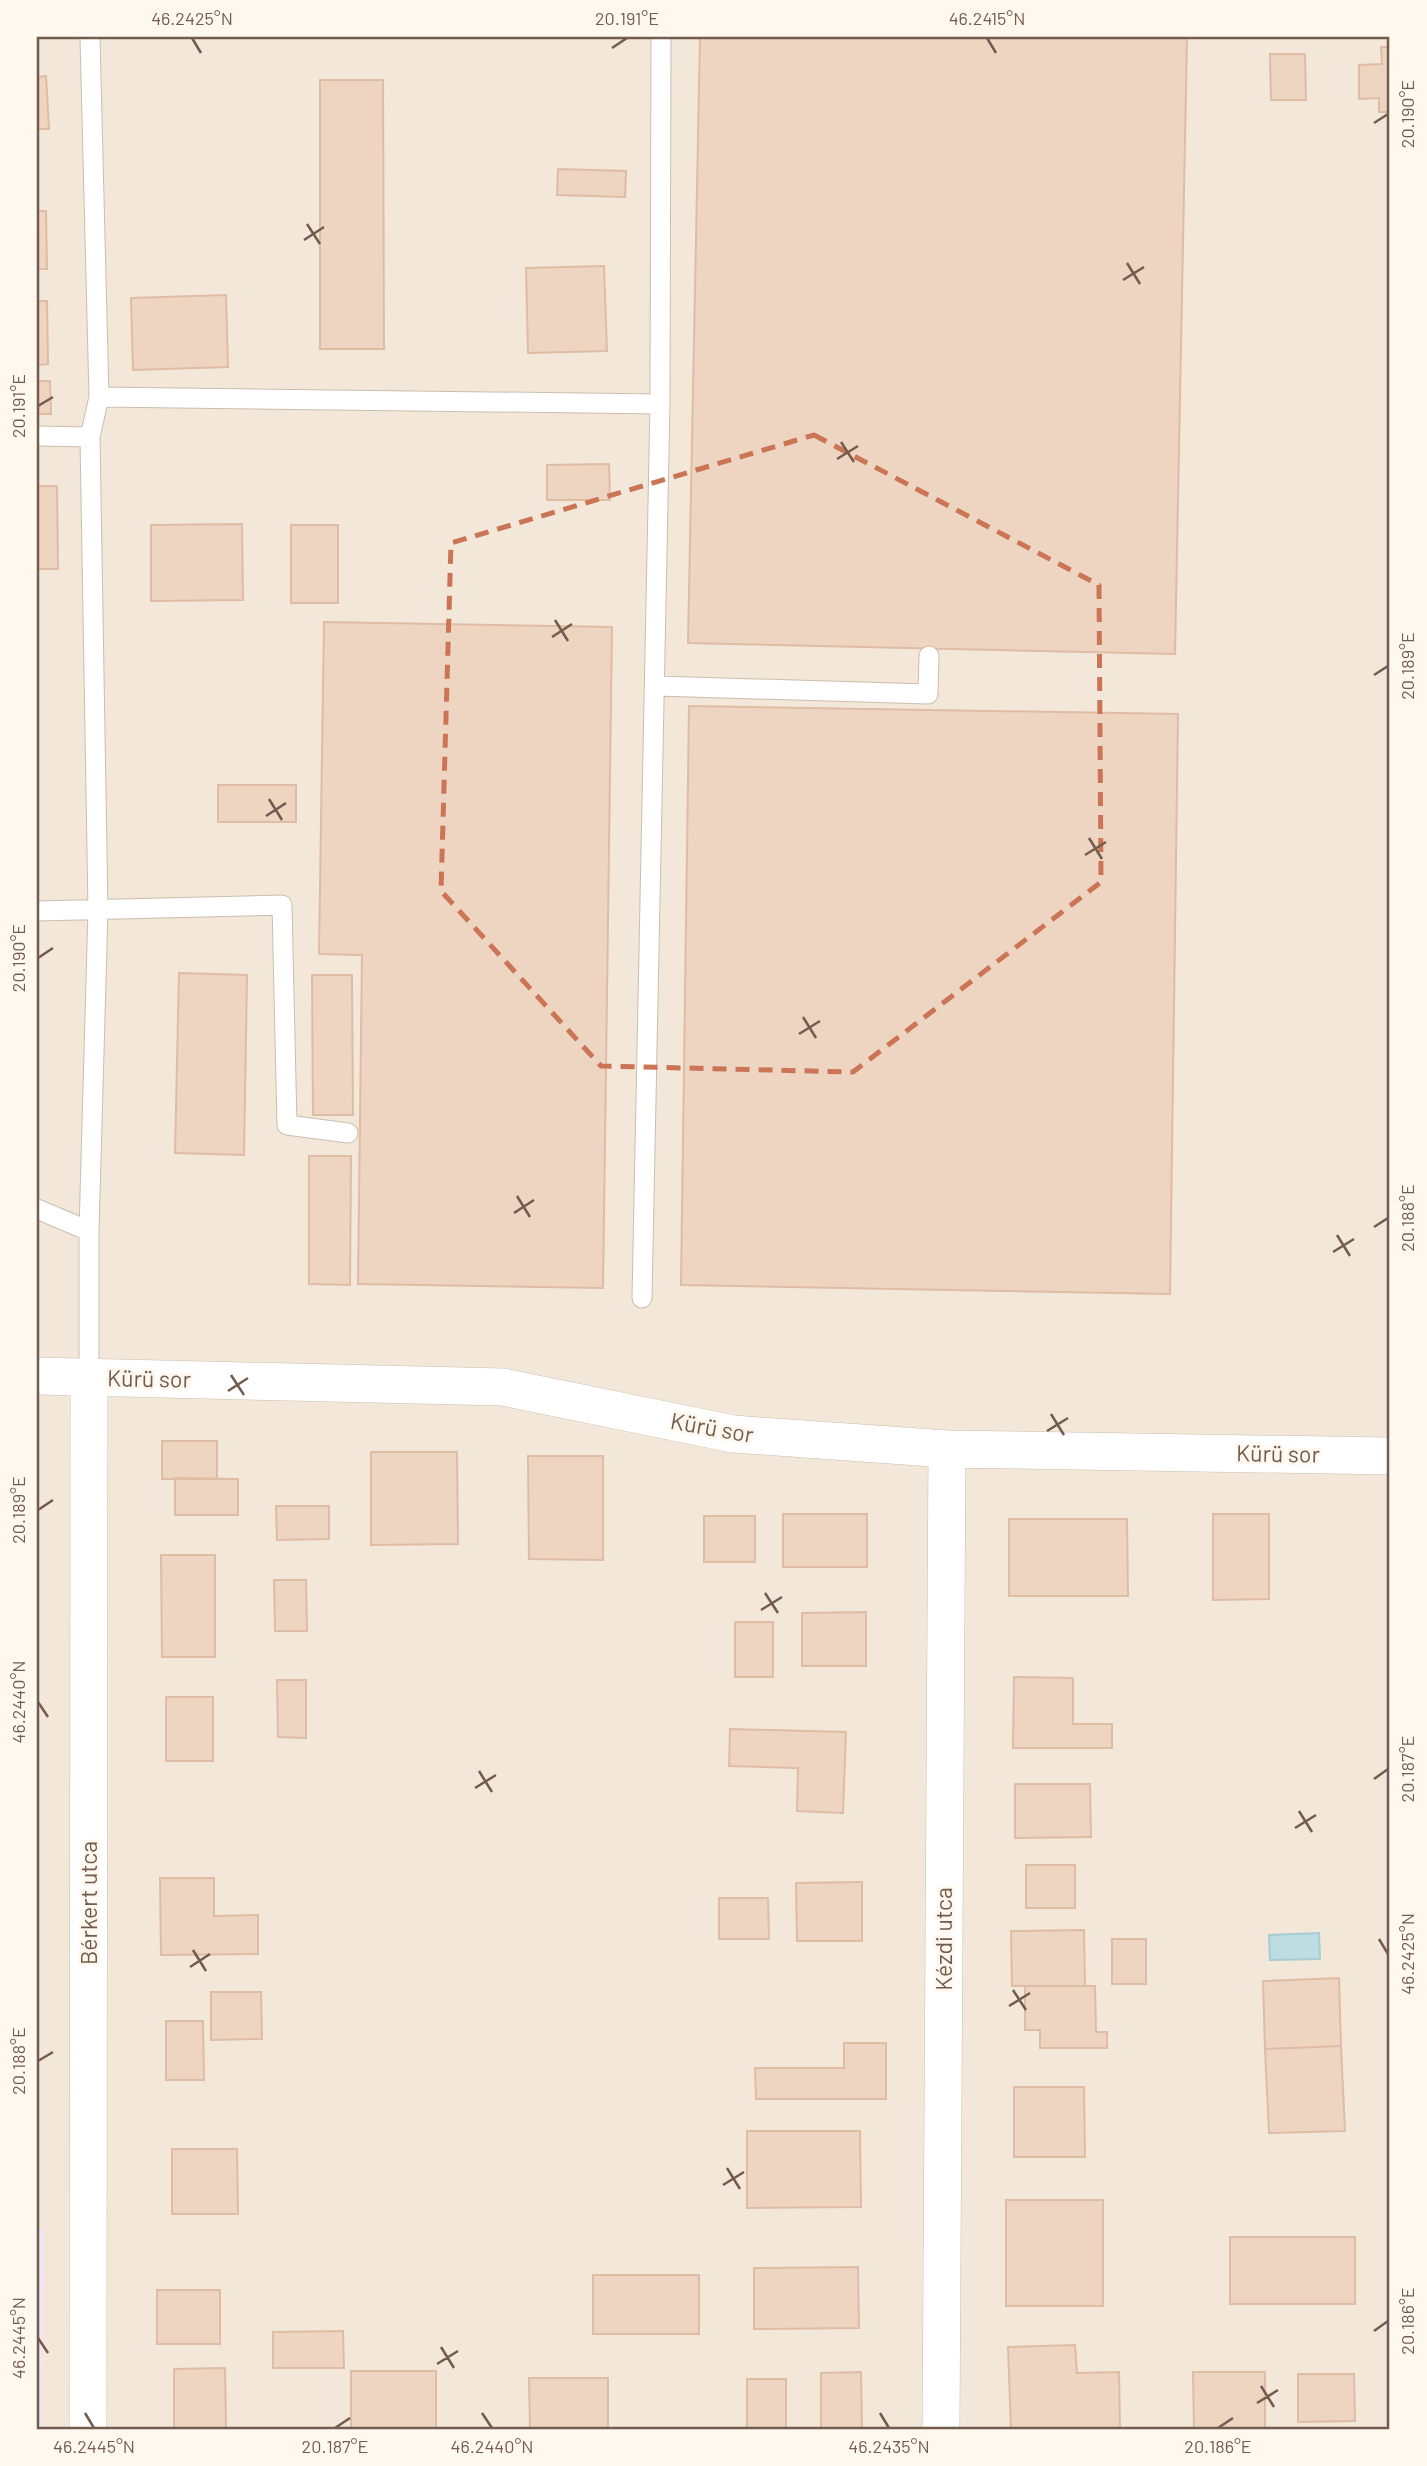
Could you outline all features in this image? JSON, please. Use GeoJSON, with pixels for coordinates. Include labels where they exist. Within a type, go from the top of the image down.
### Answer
{"type":"FeatureCollection","features":[{"type":"Feature","properties":{"kind":"street","name":"Kürü sor"},"geometry":{"type":"LineString","coordinates":[[37,1376],[503,1387],[733,1434],[947,1450],[1390,1456]]}},
{"type":"Feature","properties":{"kind":"street","name":"Bérkert utca"},"geometry":{"type":"LineString","coordinates":[[88,2429],[89,1377]]}},
{"type":"Feature","properties":{"kind":"street","name":"Kézdi utca"},"geometry":{"type":"LineString","coordinates":[[941,2429],[947,1450]]}},
{"type":"Feature","properties":{"kind":"lane"},"geometry":{"type":"LineString","coordinates":[[89,1377],[89,1231],[98,910],[90,437],[99,397],[90,37]]}},
{"type":"Feature","properties":{"kind":"lane"},"geometry":{"type":"LineString","coordinates":[[642,1298],[656,686],[661,37]]}},
{"type":"Feature","properties":{"kind":"lane"},"geometry":{"type":"LineString","coordinates":[[99,397],[660,404]]}},
{"type":"Feature","properties":{"kind":"lane"},"geometry":{"type":"LineString","coordinates":[[37,436],[90,437]]}},
{"type":"Feature","properties":{"kind":"lane"},"geometry":{"type":"LineString","coordinates":[[656,686],[928,694],[929,656]]}},
{"type":"Feature","properties":{"kind":"lane"},"geometry":{"type":"LineString","coordinates":[[37,911],[282,905],[287,1125],[348,1133]]}},
{"type":"Feature","properties":{"kind":"lane"},"geometry":{"type":"LineString","coordinates":[[37,1209],[89,1231]]}},
{"type":"Feature","properties":{"kind":"highlighted area"},"geometry":{"type":"Polygon","coordinates":[[[814,435],[1099,585],[1101,882],[853,1072],[601,1066],[441,891],[451,543],[814,435]]]}},
{"type":"Feature","properties":{"kind":"shaded area"},"geometry":{"type":"Polygon","coordinates":[[[37,37],[1390,37],[1390,2429],[37,2429],[37,37]]]}},
{"type":"Feature","properties":{"kind":"shaded area"},"geometry":{"type":"Polygon","coordinates":[[[37,2229],[44,2229],[42,2429],[37,2429],[37,2229]]]}},
{"type":"Feature","properties":{"kind":"water"},"geometry":{"type":"Polygon","coordinates":[[[1319,1933],[1320,1959],[1270,1960],[1269,1935],[1319,1933]]]}},
{"type":"Feature","properties":{"kind":"building"},"geometry":{"type":"Polygon","coordinates":[[[700,37],[1187,37],[1175,654],[688,643],[700,37]]]}},
{"type":"Feature","properties":{"kind":"building"},"geometry":{"type":"Polygon","coordinates":[[[1381,47],[1390,47],[1390,112],[1379,112],[1379,98],[1359,99],[1359,65],[1382,64],[1381,47]]]}},
{"type":"Feature","properties":{"kind":"building"},"geometry":{"type":"Polygon","coordinates":[[[1270,54],[1305,54],[1306,100],[1271,100],[1270,54]]]}},
{"type":"Feature","properties":{"kind":"building"},"geometry":{"type":"Polygon","coordinates":[[[46,76],[49,129],[37,129],[37,77],[46,76]]]}},
{"type":"Feature","properties":{"kind":"building"},"geometry":{"type":"Polygon","coordinates":[[[320,80],[383,80],[384,349],[320,349],[320,80]]]}},
{"type":"Feature","properties":{"kind":"building"},"geometry":{"type":"Polygon","coordinates":[[[558,169],[626,171],[625,197],[557,195],[558,169]]]}},
{"type":"Feature","properties":{"kind":"building"},"geometry":{"type":"Polygon","coordinates":[[[37,211],[46,211],[47,269],[37,269],[37,211]]]}},
{"type":"Feature","properties":{"kind":"building"},"geometry":{"type":"Polygon","coordinates":[[[604,266],[607,351],[528,353],[526,268],[604,266]]]}},
{"type":"Feature","properties":{"kind":"building"},"geometry":{"type":"Polygon","coordinates":[[[226,295],[228,367],[133,370],[131,298],[226,295]]]}},
{"type":"Feature","properties":{"kind":"building"},"geometry":{"type":"Polygon","coordinates":[[[37,301],[47,301],[48,364],[37,365],[37,301]]]}},
{"type":"Feature","properties":{"kind":"building"},"geometry":{"type":"Polygon","coordinates":[[[37,381],[50,381],[51,414],[37,414],[37,381]]]}},
{"type":"Feature","properties":{"kind":"building"},"geometry":{"type":"Polygon","coordinates":[[[609,464],[610,500],[547,500],[547,465],[609,464]]]}},
{"type":"Feature","properties":{"kind":"building"},"geometry":{"type":"Polygon","coordinates":[[[37,486],[57,486],[58,569],[37,569],[37,486]]]}},
{"type":"Feature","properties":{"kind":"building"},"geometry":{"type":"Polygon","coordinates":[[[242,524],[243,600],[151,601],[151,525],[242,524]]]}},
{"type":"Feature","properties":{"kind":"building"},"geometry":{"type":"Polygon","coordinates":[[[291,525],[338,525],[338,603],[291,603],[291,525]]]}},
{"type":"Feature","properties":{"kind":"building"},"geometry":{"type":"Polygon","coordinates":[[[324,622],[612,627],[603,1288],[358,1284],[362,955],[319,954],[324,622]]]}},
{"type":"Feature","properties":{"kind":"building"},"geometry":{"type":"Polygon","coordinates":[[[689,706],[1178,714],[1170,1294],[681,1285],[689,706]]]}},
{"type":"Feature","properties":{"kind":"building"},"geometry":{"type":"Polygon","coordinates":[[[218,785],[296,785],[296,822],[218,822],[218,785]]]}},
{"type":"Feature","properties":{"kind":"building"},"geometry":{"type":"Polygon","coordinates":[[[179,973],[247,975],[244,1155],[175,1153],[179,973]]]}},
{"type":"Feature","properties":{"kind":"building"},"geometry":{"type":"Polygon","coordinates":[[[312,975],[352,975],[353,1115],[313,1115],[312,975]]]}},
{"type":"Feature","properties":{"kind":"building"},"geometry":{"type":"Polygon","coordinates":[[[309,1156],[351,1156],[350,1285],[309,1284],[309,1156]]]}},
{"type":"Feature","properties":{"kind":"building"},"geometry":{"type":"Polygon","coordinates":[[[162,1441],[217,1441],[217,1479],[162,1479],[162,1441]]]}},
{"type":"Feature","properties":{"kind":"building"},"geometry":{"type":"Polygon","coordinates":[[[371,1452],[457,1452],[458,1544],[371,1545],[371,1452]]]}},
{"type":"Feature","properties":{"kind":"building"},"geometry":{"type":"Polygon","coordinates":[[[528,1456],[603,1456],[603,1560],[529,1559],[528,1456]]]}},
{"type":"Feature","properties":{"kind":"building"},"geometry":{"type":"Polygon","coordinates":[[[175,1478],[238,1479],[238,1515],[175,1515],[175,1478]]]}},
{"type":"Feature","properties":{"kind":"building"},"geometry":{"type":"Polygon","coordinates":[[[276,1506],[329,1506],[329,1539],[277,1540],[276,1506]]]}},
{"type":"Feature","properties":{"kind":"building"},"geometry":{"type":"Polygon","coordinates":[[[783,1514],[867,1514],[867,1567],[783,1567],[783,1514]]]}},
{"type":"Feature","properties":{"kind":"building"},"geometry":{"type":"Polygon","coordinates":[[[1213,1514],[1269,1514],[1269,1599],[1213,1600],[1213,1514]]]}},
{"type":"Feature","properties":{"kind":"building"},"geometry":{"type":"Polygon","coordinates":[[[704,1516],[755,1516],[755,1562],[704,1562],[704,1516]]]}},
{"type":"Feature","properties":{"kind":"building"},"geometry":{"type":"Polygon","coordinates":[[[1009,1519],[1127,1519],[1128,1596],[1009,1596],[1009,1519]]]}},
{"type":"Feature","properties":{"kind":"building"},"geometry":{"type":"Polygon","coordinates":[[[161,1555],[215,1555],[215,1657],[162,1657],[161,1555]]]}},
{"type":"Feature","properties":{"kind":"building"},"geometry":{"type":"Polygon","coordinates":[[[274,1580],[306,1580],[307,1631],[275,1631],[274,1580]]]}},
{"type":"Feature","properties":{"kind":"building"},"geometry":{"type":"Polygon","coordinates":[[[866,1612],[866,1666],[802,1666],[802,1613],[866,1612]]]}},
{"type":"Feature","properties":{"kind":"building"},"geometry":{"type":"Polygon","coordinates":[[[735,1622],[773,1622],[773,1677],[735,1677],[735,1622]]]}},
{"type":"Feature","properties":{"kind":"building"},"geometry":{"type":"Polygon","coordinates":[[[1014,1677],[1073,1678],[1073,1724],[1112,1724],[1112,1748],[1013,1748],[1014,1677]]]}},
{"type":"Feature","properties":{"kind":"building"},"geometry":{"type":"Polygon","coordinates":[[[277,1680],[306,1680],[306,1738],[278,1737],[277,1680]]]}},
{"type":"Feature","properties":{"kind":"building"},"geometry":{"type":"Polygon","coordinates":[[[166,1697],[213,1697],[213,1761],[166,1761],[166,1697]]]}},
{"type":"Feature","properties":{"kind":"building"},"geometry":{"type":"Polygon","coordinates":[[[730,1729],[846,1732],[843,1813],[797,1811],[798,1768],[729,1766],[730,1729]]]}},
{"type":"Feature","properties":{"kind":"building"},"geometry":{"type":"Polygon","coordinates":[[[1015,1784],[1090,1784],[1091,1837],[1015,1838],[1015,1784]]]}},
{"type":"Feature","properties":{"kind":"building"},"geometry":{"type":"Polygon","coordinates":[[[1026,1865],[1075,1865],[1075,1908],[1026,1908],[1026,1865]]]}},
{"type":"Feature","properties":{"kind":"building"},"geometry":{"type":"Polygon","coordinates":[[[160,1878],[214,1878],[214,1916],[258,1915],[258,1954],[161,1955],[160,1878]]]}},
{"type":"Feature","properties":{"kind":"building"},"geometry":{"type":"Polygon","coordinates":[[[862,1882],[862,1941],[797,1941],[796,1883],[862,1882]]]}},
{"type":"Feature","properties":{"kind":"building"},"geometry":{"type":"Polygon","coordinates":[[[719,1898],[768,1898],[769,1939],[719,1939],[719,1898]]]}},
{"type":"Feature","properties":{"kind":"building"},"geometry":{"type":"Polygon","coordinates":[[[1084,1930],[1085,1986],[1012,1986],[1011,1931],[1084,1930]]]}},
{"type":"Feature","properties":{"kind":"building"},"geometry":{"type":"Polygon","coordinates":[[[1112,1939],[1146,1939],[1146,1984],[1112,1984],[1112,1939]]]}},
{"type":"Feature","properties":{"kind":"building"},"geometry":{"type":"Polygon","coordinates":[[[1339,1978],[1341,2046],[1265,2049],[1263,1981],[1339,1978]]]}},
{"type":"Feature","properties":{"kind":"building"},"geometry":{"type":"Polygon","coordinates":[[[1025,1986],[1095,1986],[1096,2032],[1107,2032],[1107,2048],[1040,2048],[1040,2030],[1025,2030],[1025,1986]]]}},
{"type":"Feature","properties":{"kind":"building"},"geometry":{"type":"Polygon","coordinates":[[[211,1992],[261,1992],[262,2039],[211,2040],[211,1992]]]}},
{"type":"Feature","properties":{"kind":"building"},"geometry":{"type":"Polygon","coordinates":[[[166,2021],[203,2021],[204,2080],[166,2080],[166,2021]]]}},
{"type":"Feature","properties":{"kind":"building"},"geometry":{"type":"Polygon","coordinates":[[[844,2043],[886,2043],[886,2099],[756,2099],[755,2068],[844,2068],[844,2043]]]}},
{"type":"Feature","properties":{"kind":"building"},"geometry":{"type":"Polygon","coordinates":[[[1341,2046],[1345,2131],[1269,2133],[1265,2049],[1341,2046]]]}},
{"type":"Feature","properties":{"kind":"building"},"geometry":{"type":"Polygon","coordinates":[[[1014,2087],[1084,2087],[1085,2157],[1014,2157],[1014,2087]]]}},
{"type":"Feature","properties":{"kind":"building"},"geometry":{"type":"Polygon","coordinates":[[[747,2131],[860,2131],[861,2207],[747,2208],[747,2131]]]}},
{"type":"Feature","properties":{"kind":"building"},"geometry":{"type":"Polygon","coordinates":[[[172,2149],[237,2149],[238,2214],[172,2214],[172,2149]]]}},
{"type":"Feature","properties":{"kind":"building"},"geometry":{"type":"Polygon","coordinates":[[[1006,2200],[1103,2200],[1103,2306],[1006,2306],[1006,2200]]]}},
{"type":"Feature","properties":{"kind":"building"},"geometry":{"type":"Polygon","coordinates":[[[1230,2237],[1355,2237],[1355,2304],[1230,2304],[1230,2237]]]}},
{"type":"Feature","properties":{"kind":"building"},"geometry":{"type":"Polygon","coordinates":[[[858,2267],[859,2328],[754,2329],[754,2268],[858,2267]]]}},
{"type":"Feature","properties":{"kind":"building"},"geometry":{"type":"Polygon","coordinates":[[[593,2275],[699,2275],[699,2334],[593,2334],[593,2275]]]}},
{"type":"Feature","properties":{"kind":"building"},"geometry":{"type":"Polygon","coordinates":[[[157,2290],[220,2290],[220,2344],[157,2344],[157,2290]]]}},
{"type":"Feature","properties":{"kind":"building"},"geometry":{"type":"Polygon","coordinates":[[[343,2331],[344,2368],[273,2368],[273,2332],[343,2331]]]}},
{"type":"Feature","properties":{"kind":"building"},"geometry":{"type":"Polygon","coordinates":[[[1075,2345],[1077,2373],[1119,2372],[1120,2429],[1011,2429],[1008,2347],[1075,2345]]]}},
{"type":"Feature","properties":{"kind":"building"},"geometry":{"type":"Polygon","coordinates":[[[225,2368],[226,2428],[174,2428],[174,2369],[225,2368]]]}},
{"type":"Feature","properties":{"kind":"building"},"geometry":{"type":"Polygon","coordinates":[[[351,2371],[436,2371],[436,2429],[351,2429],[351,2371]]]}},
{"type":"Feature","properties":{"kind":"building"},"geometry":{"type":"Polygon","coordinates":[[[861,2372],[862,2429],[821,2429],[821,2373],[861,2372]]]}},
{"type":"Feature","properties":{"kind":"building"},"geometry":{"type":"Polygon","coordinates":[[[1193,2372],[1265,2372],[1265,2429],[1194,2429],[1193,2372]]]}},
{"type":"Feature","properties":{"kind":"building"},"geometry":{"type":"Polygon","coordinates":[[[1298,2374],[1354,2374],[1355,2421],[1298,2422],[1298,2374]]]}},
{"type":"Feature","properties":{"kind":"building"},"geometry":{"type":"Polygon","coordinates":[[[529,2378],[608,2378],[608,2429],[530,2429],[529,2378]]]}},
{"type":"Feature","properties":{"kind":"building"},"geometry":{"type":"Polygon","coordinates":[[[747,2379],[786,2379],[786,2429],[747,2429],[747,2379]]]}}]}
